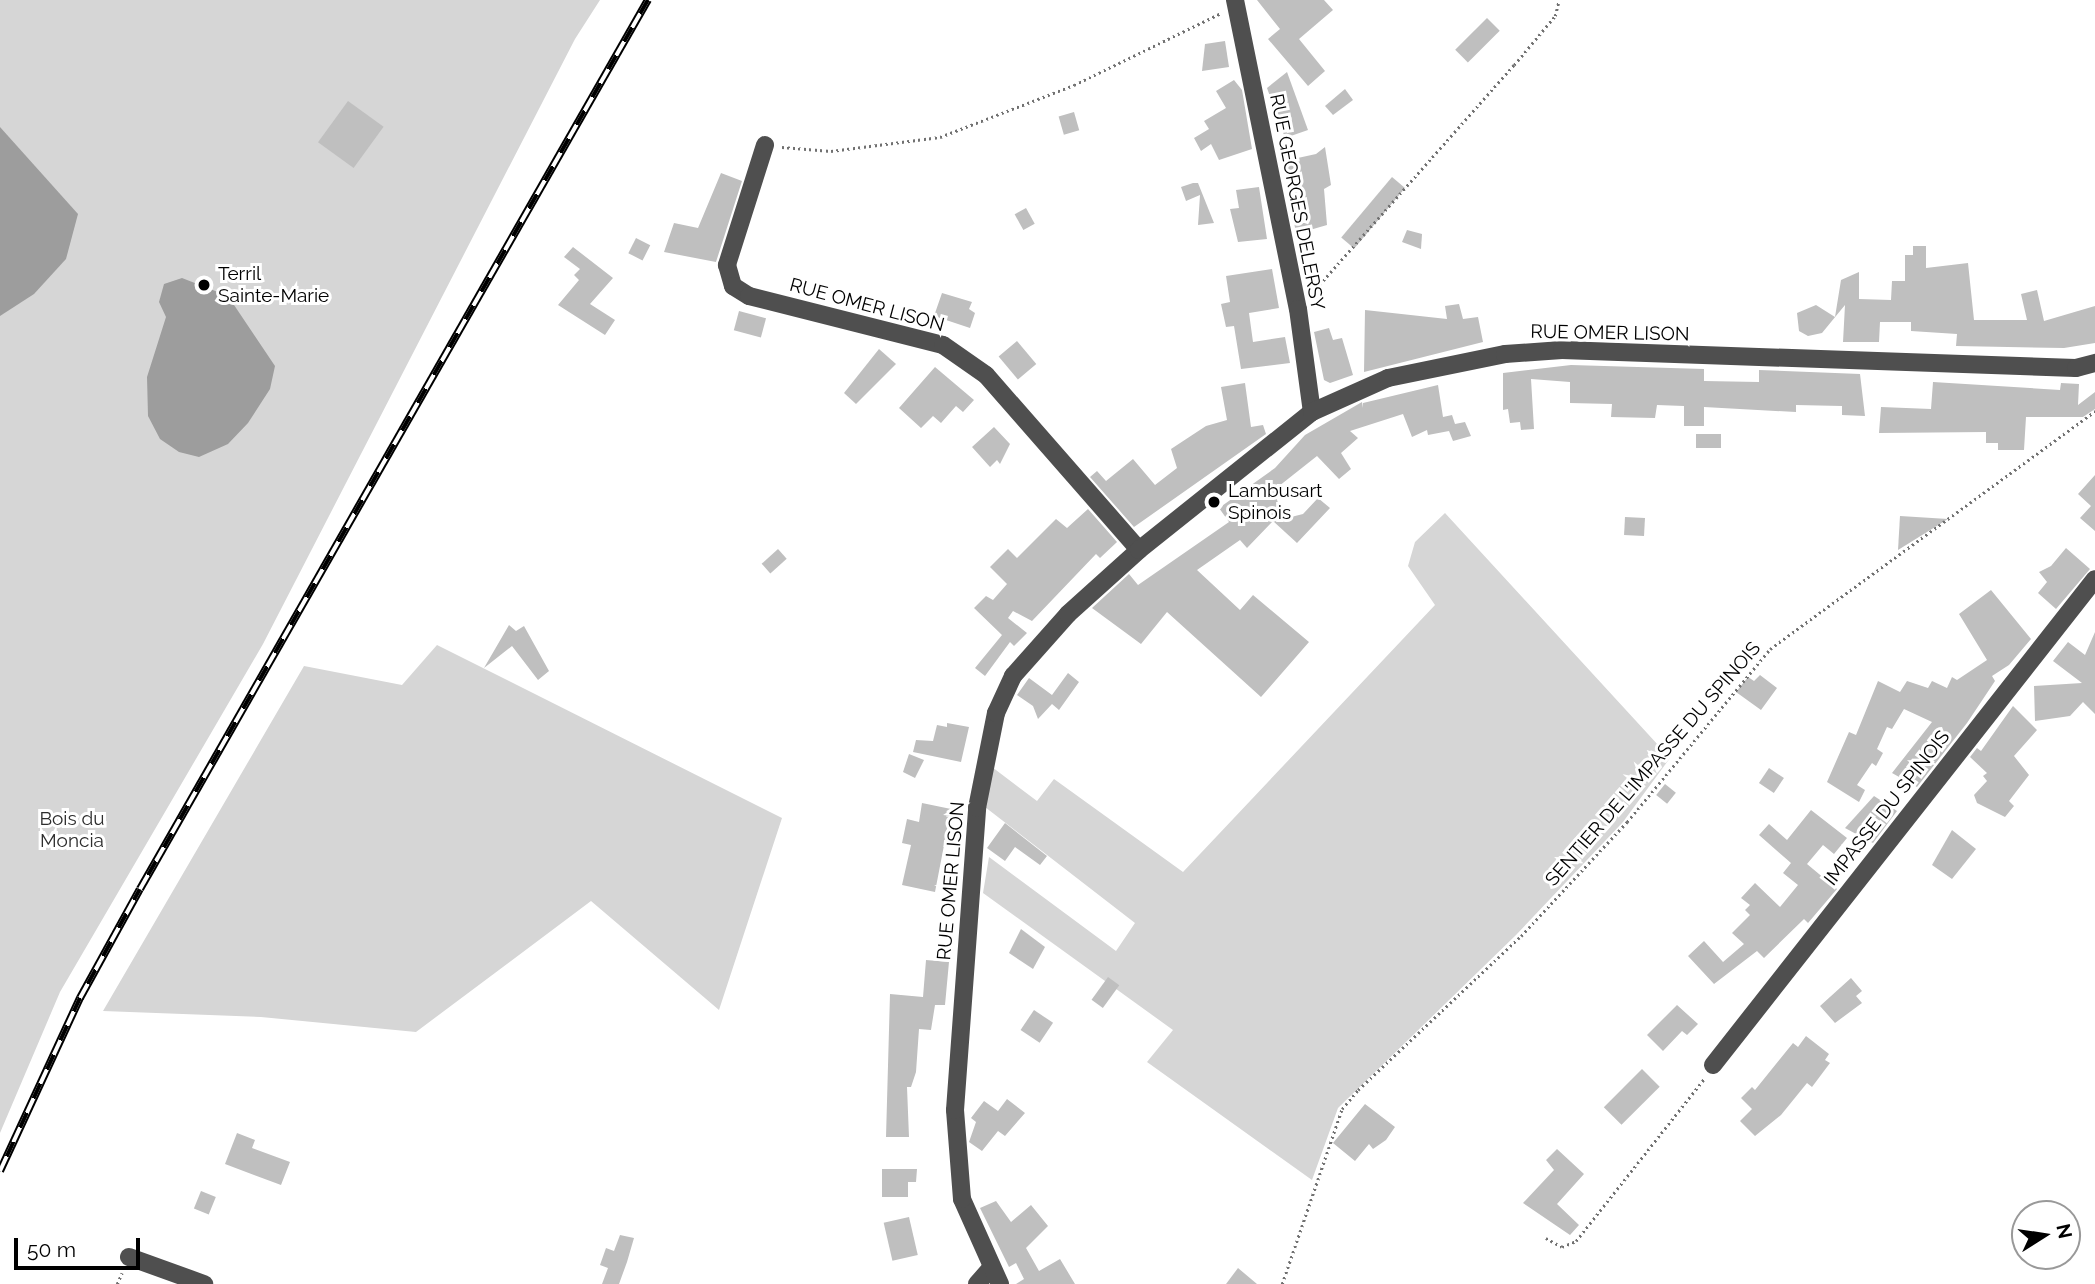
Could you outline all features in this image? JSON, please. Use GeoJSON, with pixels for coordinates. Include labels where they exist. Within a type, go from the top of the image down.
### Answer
{"type":"FeatureCollection","features":[{"type":"Feature","properties":{"kind":"street","name":"RUE GEORGES DELERSY"},"geometry":{"type":"LineString","coordinates":[[1236,3],[1298,309],[1312,412]]}},
{"type":"Feature","properties":{"kind":"street","name":"RUE OMER LISON"},"geometry":{"type":"LineString","coordinates":[[765,145],[727,265],[733,286],[749,296],[943,345],[986,375],[1139,550]]}},
{"type":"Feature","properties":{"kind":"street","name":"RUE OMER LISON"},"geometry":{"type":"LineString","coordinates":[[977,1284],[995,1276],[962,1199],[954,1110],[977,808],[996,713],[1013,676],[1068,614],[1139,550],[1312,412],[1388,378],[1513,353],[1563,350],[2076,368],[2095,363]]}},
{"type":"Feature","properties":{"kind":"street","name":"IMPASSE DU SPINOIS"},"geometry":{"type":"LineString","coordinates":[[1713,1065],[2095,579]]}},
{"type":"Feature","properties":{"kind":"street"},"geometry":{"type":"LineString","coordinates":[[129,1257],[204,1284]]}},
{"type":"Feature","properties":{"kind":"path"},"geometry":{"type":"LineString","coordinates":[[1298,309],[1514,65],[1555,16],[1559,0]]}},
{"type":"Feature","properties":{"kind":"path"},"geometry":{"type":"LineString","coordinates":[[765,145],[831,151],[940,137],[1074,85],[1236,3]]}},
{"type":"Feature","properties":{"kind":"path","name":"SENTIER DE L'IMPASSE DU SPINOIS"},"geometry":{"type":"LineString","coordinates":[[1282,1284],[1342,1109],[1358,1090],[1539,917],[1627,822],[1770,649],[2095,411]]}},
{"type":"Feature","properties":{"kind":"path"},"geometry":{"type":"LineString","coordinates":[[1546,1238],[1562,1247],[1576,1241],[1713,1065]]}},
{"type":"Feature","properties":{"kind":"green space","name":"Terril Sainte-Marie"},"geometry":{"type":"Polygon","coordinates":[[[0,0],[600,0],[575,39],[263,644],[60,992],[0,1133],[0,0]]]}},
{"type":"Feature","properties":{"kind":"green space"},"geometry":{"type":"Polygon","coordinates":[[[1445,513],[1670,758],[1623,822],[1516,935],[1338,1108],[1312,1180],[1147,1062],[1173,1030],[983,893],[989,857],[1116,951],[1135,923],[985,807],[992,767],[1037,801],[1054,779],[1183,872],[1435,605],[1408,566],[1415,542],[1445,513]]]}},
{"type":"Feature","properties":{"kind":"green space"},"geometry":{"type":"Polygon","coordinates":[[[437,645],[782,818],[719,1010],[591,901],[416,1032],[261,1017],[103,1011],[304,666],[402,685],[437,645]]]}},
{"type":"Feature","properties":{"kind":"shaded area"},"geometry":{"type":"Polygon","coordinates":[[[0,127],[78,214],[66,259],[34,294],[0,316],[0,127]]]}},
{"type":"Feature","properties":{"kind":"shaded area"},"geometry":{"type":"Polygon","coordinates":[[[182,278],[228,296],[275,366],[270,389],[248,423],[228,444],[199,457],[179,452],[160,439],[148,416],[147,377],[166,317],[159,302],[164,284],[182,278]]]}},
{"type":"Feature","properties":{"kind":"building"},"geometry":{"type":"Polygon","coordinates":[[[1257,0],[1324,0],[1333,10],[1299,39],[1325,71],[1308,86],[1268,39],[1280,29],[1257,0]]]}},
{"type":"Feature","properties":{"kind":"building"},"geometry":{"type":"Polygon","coordinates":[[[1487,18],[1500,31],[1468,63],[1455,50],[1487,18]]]}},
{"type":"Feature","properties":{"kind":"building"},"geometry":{"type":"Polygon","coordinates":[[[1225,41],[1229,67],[1202,71],[1205,44],[1225,41]]]}},
{"type":"Feature","properties":{"kind":"building"},"geometry":{"type":"Polygon","coordinates":[[[1287,72],[1308,130],[1285,138],[1267,88],[1287,72]]]}},
{"type":"Feature","properties":{"kind":"building"},"geometry":{"type":"Polygon","coordinates":[[[1234,80],[1242,90],[1252,149],[1219,160],[1211,144],[1201,151],[1194,138],[1209,129],[1204,121],[1226,108],[1216,91],[1234,80]]]}},
{"type":"Feature","properties":{"kind":"building"},"geometry":{"type":"Polygon","coordinates":[[[1345,89],[1353,100],[1333,115],[1325,106],[1345,89]]]}},
{"type":"Feature","properties":{"kind":"building"},"geometry":{"type":"Polygon","coordinates":[[[348,101],[384,127],[354,168],[318,142],[348,101]]]}},
{"type":"Feature","properties":{"kind":"building"},"geometry":{"type":"Polygon","coordinates":[[[1074,112],[1079,130],[1064,135],[1059,116],[1074,112]]]}},
{"type":"Feature","properties":{"kind":"building"},"geometry":{"type":"Polygon","coordinates":[[[1325,147],[1331,185],[1324,189],[1327,225],[1296,234],[1284,161],[1316,154],[1325,147]]]}},
{"type":"Feature","properties":{"kind":"building"},"geometry":{"type":"Polygon","coordinates":[[[721,173],[742,181],[716,262],[664,252],[674,223],[698,228],[721,173]]]}},
{"type":"Feature","properties":{"kind":"building"},"geometry":{"type":"Polygon","coordinates":[[[1392,177],[1405,188],[1354,248],[1341,238],[1392,177]]]}},
{"type":"Feature","properties":{"kind":"building"},"geometry":{"type":"Polygon","coordinates":[[[1198,183],[1214,223],[1198,225],[1200,195],[1186,201],[1181,187],[1198,183]]]}},
{"type":"Feature","properties":{"kind":"building"},"geometry":{"type":"Polygon","coordinates":[[[1259,187],[1267,239],[1238,242],[1230,209],[1239,208],[1236,190],[1259,187]]]}},
{"type":"Feature","properties":{"kind":"building"},"geometry":{"type":"Polygon","coordinates":[[[1026,208],[1035,224],[1023,230],[1015,214],[1026,208]]]}},
{"type":"Feature","properties":{"kind":"building"},"geometry":{"type":"Polygon","coordinates":[[[1407,230],[1422,234],[1421,249],[1402,242],[1407,230]]]}},
{"type":"Feature","properties":{"kind":"building"},"geometry":{"type":"Polygon","coordinates":[[[636,238],[650,245],[643,260],[628,253],[636,238]]]}},
{"type":"Feature","properties":{"kind":"building"},"geometry":{"type":"Polygon","coordinates":[[[1913,246],[1926,246],[1926,268],[1968,263],[1974,320],[2027,320],[2021,294],[2037,290],[2044,321],[2095,306],[2095,343],[2064,348],[1956,346],[1957,334],[1911,331],[1911,322],[1880,322],[1879,342],[1843,342],[1845,305],[1822,333],[1808,336],[1799,331],[1797,313],[1816,305],[1835,317],[1841,280],[1859,272],[1859,299],[1891,300],[1892,281],[1905,281],[1905,255],[1913,255],[1913,246]]]}},
{"type":"Feature","properties":{"kind":"building"},"geometry":{"type":"Polygon","coordinates":[[[573,247],[613,278],[590,304],[615,320],[605,335],[558,305],[579,280],[574,275],[580,269],[564,257],[573,247]]]}},
{"type":"Feature","properties":{"kind":"building"},"geometry":{"type":"Polygon","coordinates":[[[1272,269],[1279,308],[1249,313],[1253,342],[1285,337],[1290,363],[1241,369],[1234,326],[1226,327],[1221,304],[1230,302],[1226,276],[1272,269]]]}},
{"type":"Feature","properties":{"kind":"building"},"geometry":{"type":"Polygon","coordinates":[[[942,293],[972,302],[969,309],[975,313],[970,328],[934,316],[942,293]]]}},
{"type":"Feature","properties":{"kind":"building"},"geometry":{"type":"Polygon","coordinates":[[[1459,304],[1463,319],[1478,317],[1483,342],[1364,372],[1365,310],[1447,319],[1445,306],[1459,304]]]}},
{"type":"Feature","properties":{"kind":"building"},"geometry":{"type":"Polygon","coordinates":[[[739,311],[766,318],[761,338],[734,330],[739,311]]]}},
{"type":"Feature","properties":{"kind":"building"},"geometry":{"type":"Polygon","coordinates":[[[1329,328],[1333,340],[1342,338],[1353,375],[1330,383],[1324,380],[1314,332],[1329,328]]]}},
{"type":"Feature","properties":{"kind":"building"},"geometry":{"type":"Polygon","coordinates":[[[1017,341],[1036,364],[1018,379],[999,356],[1017,341]]]}},
{"type":"Feature","properties":{"kind":"building"},"geometry":{"type":"Polygon","coordinates":[[[879,349],[896,364],[856,404],[844,393],[879,349]]]}},
{"type":"Feature","properties":{"kind":"building"},"geometry":{"type":"Polygon","coordinates":[[[1571,365],[1704,369],[1704,381],[1759,382],[1759,370],[1860,374],[1865,416],[1842,415],[1842,406],[1796,405],[1796,412],[1704,407],[1704,426],[1684,426],[1684,406],[1657,405],[1655,418],[1611,417],[1612,404],[1570,403],[1570,382],[1531,379],[1534,429],[1521,430],[1520,422],[1510,423],[1508,409],[1503,410],[1503,373],[1571,365]]]}},
{"type":"Feature","properties":{"kind":"building"},"geometry":{"type":"Polygon","coordinates":[[[935,367],[974,400],[963,412],[956,406],[941,423],[933,416],[921,428],[899,408],[935,367]]]}},
{"type":"Feature","properties":{"kind":"building"},"geometry":{"type":"Polygon","coordinates":[[[1933,382],[2060,390],[2061,383],[2079,384],[2078,405],[2095,392],[2095,409],[2083,417],[2026,417],[2024,450],[1998,450],[1998,443],[1986,443],[1986,432],[1879,433],[1881,407],[1931,409],[1933,382]]]}},
{"type":"Feature","properties":{"kind":"building"},"geometry":{"type":"Polygon","coordinates":[[[1245,383],[1251,427],[1263,425],[1266,434],[1134,527],[1090,477],[1097,471],[1106,481],[1133,459],[1155,485],[1177,468],[1171,449],[1206,426],[1227,420],[1221,387],[1245,383]]]}},
{"type":"Feature","properties":{"kind":"building"},"geometry":{"type":"Polygon","coordinates":[[[1438,385],[1443,417],[1452,415],[1455,424],[1465,422],[1471,436],[1453,441],[1449,431],[1428,435],[1427,430],[1412,437],[1403,414],[1350,431],[1358,438],[1341,453],[1351,469],[1339,479],[1317,456],[1274,490],[1283,519],[1303,514],[1318,498],[1330,508],[1297,543],[1273,521],[1247,548],[1240,540],[1197,570],[1240,610],[1253,595],[1309,642],[1261,697],[1167,612],[1141,644],[1092,608],[1129,574],[1138,585],[1229,522],[1219,508],[1275,468],[1305,435],[1362,402],[1363,408],[1363,403],[1438,385]]]}},
{"type":"Feature","properties":{"kind":"building"},"geometry":{"type":"Polygon","coordinates":[[[994,427],[1010,444],[1000,464],[997,460],[990,467],[972,447],[994,427]]]}},
{"type":"Feature","properties":{"kind":"building"},"geometry":{"type":"Polygon","coordinates":[[[1696,434],[1721,434],[1721,448],[1696,448],[1696,434]]]}},
{"type":"Feature","properties":{"kind":"building"},"geometry":{"type":"Polygon","coordinates":[[[2095,475],[2095,531],[2080,518],[2091,506],[2078,494],[2095,475]]]}},
{"type":"Feature","properties":{"kind":"building"},"geometry":{"type":"Polygon","coordinates":[[[1088,509],[1117,542],[1100,558],[1096,554],[1032,621],[1013,611],[1008,618],[1027,633],[1014,646],[1010,642],[985,676],[975,668],[1002,635],[974,608],[986,596],[993,600],[1007,584],[990,567],[1008,549],[1017,558],[1056,519],[1067,528],[1088,509]]]}},
{"type":"Feature","properties":{"kind":"building"},"geometry":{"type":"Polygon","coordinates":[[[1900,516],[1948,519],[1898,550],[1900,516]]]}},
{"type":"Feature","properties":{"kind":"building"},"geometry":{"type":"Polygon","coordinates":[[[1625,517],[1645,518],[1644,536],[1624,535],[1625,517]]]}},
{"type":"Feature","properties":{"kind":"building"},"geometry":{"type":"Polygon","coordinates":[[[2066,548],[2090,569],[2056,609],[2038,593],[2047,582],[2039,572],[2051,566],[2066,548]]]}},
{"type":"Feature","properties":{"kind":"building"},"geometry":{"type":"Polygon","coordinates":[[[778,549],[787,559],[770,573],[762,564],[778,549]]]}},
{"type":"Feature","properties":{"kind":"building"},"geometry":{"type":"Polygon","coordinates":[[[1991,590],[2031,639],[2009,665],[1992,676],[1995,681],[1967,723],[1917,787],[1892,773],[1932,722],[1904,709],[1892,729],[1887,727],[1877,749],[1883,753],[1876,766],[1872,763],[1857,785],[1865,790],[1859,802],[1827,782],[1849,732],[1856,735],[1878,681],[1900,692],[1907,681],[1928,688],[1932,681],[1947,688],[1952,677],[1957,680],[1987,660],[1959,614],[1991,590]]]}},
{"type":"Feature","properties":{"kind":"building"},"geometry":{"type":"Polygon","coordinates":[[[509,625],[516,631],[524,626],[549,671],[538,680],[512,646],[484,668],[509,625]]]}},
{"type":"Feature","properties":{"kind":"building"},"geometry":{"type":"Polygon","coordinates":[[[2095,632],[2095,714],[2083,702],[2070,716],[2035,721],[2034,686],[2082,683],[2053,661],[2068,642],[2085,655],[2095,632]]]}},
{"type":"Feature","properties":{"kind":"building"},"geometry":{"type":"Polygon","coordinates":[[[1068,673],[1079,682],[1059,710],[1052,704],[1038,719],[1033,706],[1017,695],[1029,678],[1052,695],[1068,673]]]}},
{"type":"Feature","properties":{"kind":"building"},"geometry":{"type":"Polygon","coordinates":[[[1760,675],[1777,688],[1761,710],[1736,692],[1748,677],[1754,681],[1760,675]]]}},
{"type":"Feature","properties":{"kind":"building"},"geometry":{"type":"Polygon","coordinates":[[[2013,706],[2037,730],[2014,756],[2029,775],[2009,801],[2014,806],[2005,817],[1977,803],[1974,795],[1987,781],[1983,776],[1987,773],[1970,757],[1977,748],[1981,751],[2013,706]]]}},
{"type":"Feature","properties":{"kind":"building"},"geometry":{"type":"Polygon","coordinates":[[[947,723],[969,727],[961,762],[913,752],[916,740],[933,741],[937,725],[947,727],[947,723]]]}},
{"type":"Feature","properties":{"kind":"building"},"geometry":{"type":"Polygon","coordinates":[[[909,754],[924,760],[915,778],[903,772],[909,754]]]}},
{"type":"Feature","properties":{"kind":"building"},"geometry":{"type":"Polygon","coordinates":[[[1769,768],[1784,778],[1774,793],[1759,783],[1769,768]]]}},
{"type":"Feature","properties":{"kind":"building"},"geometry":{"type":"Polygon","coordinates":[[[1665,784],[1676,793],[1667,804],[1656,795],[1665,784]]]}},
{"type":"Feature","properties":{"kind":"building"},"geometry":{"type":"Polygon","coordinates":[[[1874,796],[1897,811],[1873,843],[1845,828],[1874,796]]]}},
{"type":"Feature","properties":{"kind":"building"},"geometry":{"type":"Polygon","coordinates":[[[922,803],[951,809],[935,892],[902,885],[911,845],[902,843],[907,819],[919,822],[922,803]]]}},
{"type":"Feature","properties":{"kind":"building"},"geometry":{"type":"Polygon","coordinates":[[[1811,810],[1847,838],[1834,854],[1823,845],[1807,864],[1837,889],[1808,923],[1804,919],[1764,958],[1757,951],[1714,984],[1688,956],[1704,941],[1723,962],[1744,944],[1732,933],[1750,915],[1745,910],[1750,905],[1741,898],[1755,883],[1780,907],[1798,885],[1783,873],[1791,863],[1759,835],[1769,824],[1787,840],[1811,810]]]}},
{"type":"Feature","properties":{"kind":"building"},"geometry":{"type":"Polygon","coordinates":[[[1005,823],[1047,856],[1040,865],[1015,847],[1005,861],[987,848],[1005,823]]]}},
{"type":"Feature","properties":{"kind":"building"},"geometry":{"type":"Polygon","coordinates":[[[1952,830],[1976,849],[1952,879],[1932,865],[1952,830]]]}},
{"type":"Feature","properties":{"kind":"building"},"geometry":{"type":"Polygon","coordinates":[[[1021,929],[1045,947],[1033,969],[1009,953],[1021,929]]]}},
{"type":"Feature","properties":{"kind":"building"},"geometry":{"type":"Polygon","coordinates":[[[926,960],[949,962],[945,1005],[935,1005],[931,1030],[919,1029],[916,1072],[911,1087],[907,1087],[909,1137],[886,1137],[890,994],[923,997],[926,960]]]}},
{"type":"Feature","properties":{"kind":"building"},"geometry":{"type":"Polygon","coordinates":[[[1108,977],[1119,985],[1103,1008],[1092,1000],[1108,977]]]}},
{"type":"Feature","properties":{"kind":"building"},"geometry":{"type":"Polygon","coordinates":[[[1851,978],[1862,991],[1856,996],[1862,1003],[1835,1023],[1820,1006],[1851,978]]]}},
{"type":"Feature","properties":{"kind":"building"},"geometry":{"type":"Polygon","coordinates":[[[1677,1005],[1698,1024],[1687,1035],[1682,1031],[1663,1051],[1647,1035],[1677,1005]]]}},
{"type":"Feature","properties":{"kind":"building"},"geometry":{"type":"Polygon","coordinates":[[[1034,1010],[1053,1023],[1040,1043],[1021,1030],[1034,1010]]]}},
{"type":"Feature","properties":{"kind":"building"},"geometry":{"type":"Polygon","coordinates":[[[1806,1036],[1829,1054],[1825,1060],[1830,1063],[1812,1087],[1807,1083],[1781,1115],[1755,1136],[1740,1121],[1752,1109],[1741,1098],[1752,1087],[1755,1090],[1793,1043],[1798,1047],[1806,1036]]]}},
{"type":"Feature","properties":{"kind":"building"},"geometry":{"type":"Polygon","coordinates":[[[1642,1069],[1660,1087],[1621,1125],[1604,1107],[1642,1069]]]}},
{"type":"Feature","properties":{"kind":"building"},"geometry":{"type":"Polygon","coordinates":[[[1007,1099],[1025,1113],[1005,1136],[998,1131],[982,1151],[969,1142],[976,1122],[971,1118],[984,1101],[998,1111],[1007,1099]]]}},
{"type":"Feature","properties":{"kind":"building"},"geometry":{"type":"Polygon","coordinates":[[[1365,1104],[1395,1127],[1386,1140],[1373,1149],[1369,1144],[1355,1161],[1333,1143],[1365,1104]]]}},
{"type":"Feature","properties":{"kind":"building"},"geometry":{"type":"Polygon","coordinates":[[[237,1133],[255,1140],[252,1148],[290,1162],[281,1185],[225,1164],[237,1133]]]}},
{"type":"Feature","properties":{"kind":"building"},"geometry":{"type":"Polygon","coordinates":[[[1557,1149],[1584,1174],[1557,1204],[1579,1225],[1570,1235],[1523,1203],[1554,1170],[1546,1160],[1557,1149]]]}},
{"type":"Feature","properties":{"kind":"building"},"geometry":{"type":"Polygon","coordinates":[[[882,1169],[917,1169],[916,1182],[908,1182],[908,1197],[882,1197],[882,1169]]]}},
{"type":"Feature","properties":{"kind":"building"},"geometry":{"type":"Polygon","coordinates":[[[201,1191],[216,1197],[209,1215],[194,1209],[201,1191]]]}},
{"type":"Feature","properties":{"kind":"building"},"geometry":{"type":"Polygon","coordinates":[[[996,1201],[1011,1222],[1031,1205],[1048,1226],[1026,1248],[1039,1271],[1060,1259],[1075,1284],[1016,1284],[1024,1279],[1016,1263],[1009,1267],[980,1208],[996,1201]]]}},
{"type":"Feature","properties":{"kind":"building"},"geometry":{"type":"Polygon","coordinates":[[[909,1217],[918,1255],[892,1261],[884,1223],[909,1217]]]}},
{"type":"Feature","properties":{"kind":"building"},"geometry":{"type":"Polygon","coordinates":[[[620,1235],[634,1238],[619,1284],[602,1284],[608,1268],[600,1265],[606,1248],[614,1251],[620,1235]]]}},
{"type":"Feature","properties":{"kind":"building"},"geometry":{"type":"Polygon","coordinates":[[[1238,1268],[1257,1284],[1226,1284],[1238,1268]]]}},
{"type":"Feature","properties":{"kind":"railway"},"geometry":{"type":"LineString","coordinates":[[0,1171],[80,998],[140,889],[648,0]]}},
{"type":"Feature","properties":{"kind":"place","name":"Terril Sainte-Marie"},"geometry":{"type":"Point","coordinates":[204,285]}},
{"type":"Feature","properties":{"kind":"place","name":"Lambusart Spinois"},"geometry":{"type":"Point","coordinates":[1214,502]}},
{"type":"Feature","properties":{"kind":"park label","name":"Bois du Moncia"},"geometry":{"type":"Point","coordinates":[72,830]}}]}
